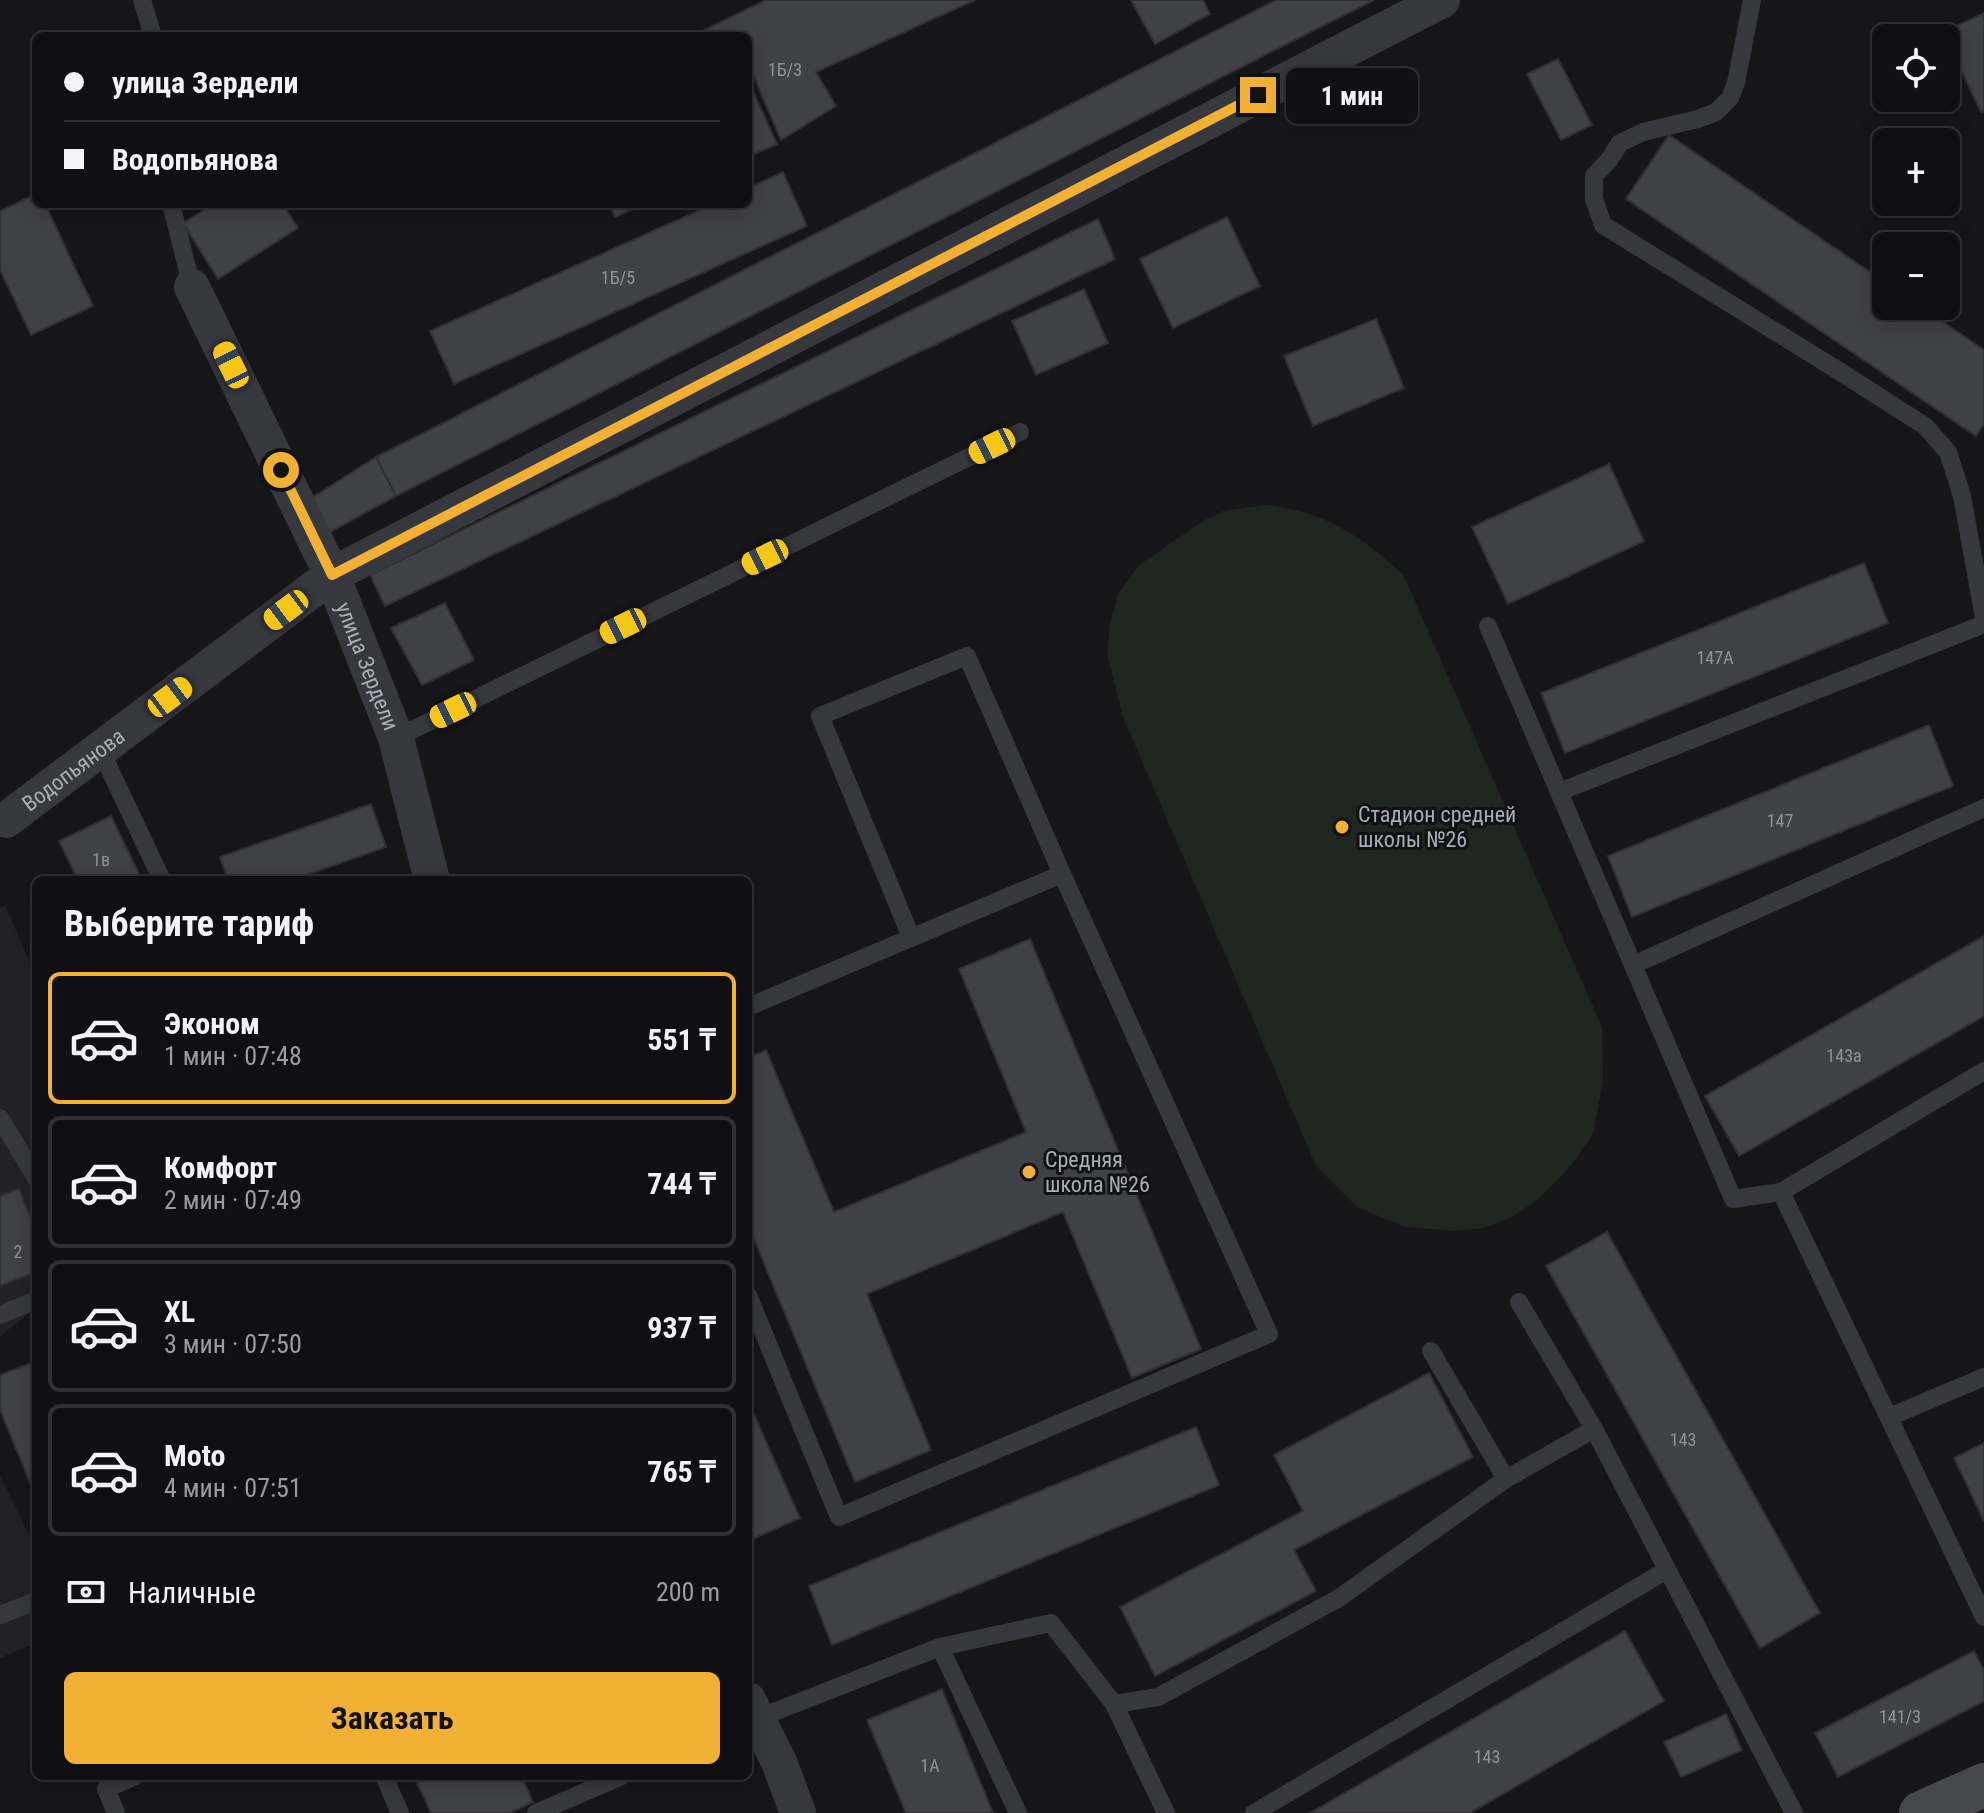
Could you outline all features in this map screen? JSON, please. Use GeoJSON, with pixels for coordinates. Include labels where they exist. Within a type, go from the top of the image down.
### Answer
{"type":"FeatureCollection","features":[{"type":"Feature","properties":{"kind":"main road"},"geometry":{"type":"LineString","coordinates":[[1921,1813],[1984,1785]]}},
{"type":"Feature","properties":{"kind":"street","name":"Водопьянова"},"geometry":{"type":"LineString","coordinates":[[6,820],[332,575],[1442,0]]}},
{"type":"Feature","properties":{"kind":"street","name":"улица Зердели"},"geometry":{"type":"LineString","coordinates":[[192,287],[332,575],[396,738],[431,876]]}},
{"type":"Feature","properties":{"kind":"street"},"geometry":{"type":"LineString","coordinates":[[752,1715],[779,1762],[798,1813]]}},
{"type":"Feature","properties":{"kind":"lane"},"geometry":{"type":"LineString","coordinates":[[142,0],[152,32]]}},
{"type":"Feature","properties":{"kind":"lane"},"geometry":{"type":"LineString","coordinates":[[1559,792],[1984,621],[1962,496],[1948,452],[1925,426],[1603,225],[1594,199],[1594,176],[1620,143],[1643,132],[1716,112],[1730,98],[1736,83],[1752,0]]}},
{"type":"Feature","properties":{"kind":"lane"},"geometry":{"type":"LineString","coordinates":[[172,208],[192,287]]}},
{"type":"Feature","properties":{"kind":"lane"},"geometry":{"type":"LineString","coordinates":[[396,738],[1020,432]]}},
{"type":"Feature","properties":{"kind":"lane"},"geometry":{"type":"LineString","coordinates":[[1488,626],[1733,1199],[1781,1192],[1984,1071]]}},
{"type":"Feature","properties":{"kind":"lane"},"geometry":{"type":"LineString","coordinates":[[752,1305],[839,1517],[1269,1334],[967,656],[820,716],[911,937]]}},
{"type":"Feature","properties":{"kind":"lane"},"geometry":{"type":"LineString","coordinates":[[100,749],[160,876]]}},
{"type":"Feature","properties":{"kind":"lane"},"geometry":{"type":"LineString","coordinates":[[1633,965],[1984,808]]}},
{"type":"Feature","properties":{"kind":"lane"},"geometry":{"type":"LineString","coordinates":[[752,1005],[1062,874]]}},
{"type":"Feature","properties":{"kind":"lane"},"geometry":{"type":"LineString","coordinates":[[0,1118],[32,1171]]}},
{"type":"Feature","properties":{"kind":"lane"},"geometry":{"type":"LineString","coordinates":[[1781,1192],[1984,1617]]}},
{"type":"Feature","properties":{"kind":"lane"},"geometry":{"type":"LineString","coordinates":[[0,1315],[32,1302]]}},
{"type":"Feature","properties":{"kind":"lane"},"geometry":{"type":"LineString","coordinates":[[1519,1302],[1594,1429],[1794,1813]]}},
{"type":"Feature","properties":{"kind":"lane"},"geometry":{"type":"LineString","coordinates":[[1431,1351],[1506,1479]]}},
{"type":"Feature","properties":{"kind":"lane"},"geometry":{"type":"LineString","coordinates":[[1889,1417],[1984,1377]]}},
{"type":"Feature","properties":{"kind":"lane"},"geometry":{"type":"LineString","coordinates":[[1114,1704],[1158,1697],[1339,1598],[1506,1479],[1594,1429]]}},
{"type":"Feature","properties":{"kind":"lane"},"geometry":{"type":"LineString","coordinates":[[1254,1813],[1667,1570]]}},
{"type":"Feature","properties":{"kind":"lane"},"geometry":{"type":"LineString","coordinates":[[0,1615],[32,1603]]}},
{"type":"Feature","properties":{"kind":"lane"},"geometry":{"type":"LineString","coordinates":[[752,1713],[940,1647],[1051,1623],[1114,1704],[1166,1813]]}},
{"type":"Feature","properties":{"kind":"lane"},"geometry":{"type":"LineString","coordinates":[[940,1647],[1018,1813]]}},
{"type":"Feature","properties":{"kind":"lane"},"geometry":{"type":"LineString","coordinates":[[116,1813],[106,1789],[126,1780]]}},
{"type":"Feature","properties":{"kind":"lane"},"geometry":{"type":"LineString","coordinates":[[386,1780],[400,1813]]}},
{"type":"Feature","properties":{"kind":"lane"},"geometry":{"type":"LineString","coordinates":[[536,1813],[613,1780]]}},
{"type":"Feature","properties":{"kind":"shaded area","name":"Стадион средней школы №26"},"geometry":{"type":"Polygon","coordinates":[[[1266,505],[1324,519],[1372,548],[1403,574],[1602,1027],[1603,1082],[1593,1134],[1576,1159],[1537,1200],[1511,1218],[1483,1228],[1455,1231],[1405,1227],[1357,1207],[1316,1166],[1123,717],[1107,653],[1118,594],[1139,565],[1203,521],[1223,511],[1266,505]]]}},
{"type":"Feature","properties":{"kind":"shaded area"},"geometry":{"type":"Polygon","coordinates":[[[5,905],[32,967],[32,1311],[0,1336],[0,908],[5,905]]]}},
{"type":"Feature","properties":{"kind":"shaded area"},"geometry":{"type":"Polygon","coordinates":[[[0,1476],[32,1541],[32,1645],[0,1658],[0,1476]]]}},
{"type":"Feature","properties":{"kind":"building"},"geometry":{"type":"Polygon","coordinates":[[[766,0],[975,0],[816,72],[836,106],[781,140],[752,73],[752,32],[700,32],[766,0]]]}},
{"type":"Feature","properties":{"kind":"building"},"geometry":{"type":"Polygon","coordinates":[[[1131,0],[1203,0],[1210,14],[1155,44],[1131,0]]]}},
{"type":"Feature","properties":{"kind":"building"},"geometry":{"type":"Polygon","coordinates":[[[1276,0],[1374,0],[396,496],[376,457],[1276,0]]]}},
{"type":"Feature","properties":{"kind":"building"},"geometry":{"type":"Polygon","coordinates":[[[1984,13],[1984,111],[1981,112],[1960,68],[1960,24],[1984,13]]]}},
{"type":"Feature","properties":{"kind":"building"},"geometry":{"type":"Polygon","coordinates":[[[1558,59],[1592,125],[1561,140],[1527,74],[1558,59]]]}},
{"type":"Feature","properties":{"kind":"building"},"geometry":{"type":"Polygon","coordinates":[[[752,89],[777,144],[752,155],[752,89]]]}},
{"type":"Feature","properties":{"kind":"building"},"geometry":{"type":"Polygon","coordinates":[[[1669,135],[1872,273],[1872,320],[1940,320],[1984,350],[1984,424],[1976,436],[1626,199],[1669,135]]]}},
{"type":"Feature","properties":{"kind":"building"},"geometry":{"type":"Polygon","coordinates":[[[783,172],[807,226],[454,384],[430,331],[704,208],[752,208],[752,186],[783,172]]]}},
{"type":"Feature","properties":{"kind":"building"},"geometry":{"type":"Polygon","coordinates":[[[32,196],[32,208],[47,208],[93,306],[31,335],[0,270],[0,211],[32,196]]]}},
{"type":"Feature","properties":{"kind":"building"},"geometry":{"type":"Polygon","coordinates":[[[207,208],[286,208],[298,228],[218,279],[183,223],[207,208]]]}},
{"type":"Feature","properties":{"kind":"building"},"geometry":{"type":"Polygon","coordinates":[[[611,208],[635,208],[615,217],[611,208]]]}},
{"type":"Feature","properties":{"kind":"building"},"geometry":{"type":"Polygon","coordinates":[[[1227,217],[1260,286],[1173,328],[1140,259],[1227,217]]]}},
{"type":"Feature","properties":{"kind":"building"},"geometry":{"type":"Polygon","coordinates":[[[1098,219],[1115,259],[385,606],[370,575],[1098,219]]]}},
{"type":"Feature","properties":{"kind":"building"},"geometry":{"type":"Polygon","coordinates":[[[1084,289],[1108,343],[1036,375],[1012,321],[1084,289]]]}},
{"type":"Feature","properties":{"kind":"building"},"geometry":{"type":"Polygon","coordinates":[[[1376,319],[1404,388],[1313,426],[1284,356],[1376,319]]]}},
{"type":"Feature","properties":{"kind":"building"},"geometry":{"type":"Polygon","coordinates":[[[376,457],[396,496],[330,532],[310,499],[376,457]]]}},
{"type":"Feature","properties":{"kind":"building"},"geometry":{"type":"Polygon","coordinates":[[[1609,464],[1644,541],[1508,604],[1472,527],[1609,464]]]}},
{"type":"Feature","properties":{"kind":"building"},"geometry":{"type":"Polygon","coordinates":[[[1864,563],[1888,623],[1565,753],[1541,693],[1864,563]]]}},
{"type":"Feature","properties":{"kind":"building"},"geometry":{"type":"Polygon","coordinates":[[[445,603],[474,660],[422,685],[391,628],[445,603]]]}},
{"type":"Feature","properties":{"kind":"building"},"geometry":{"type":"Polygon","coordinates":[[[1929,725],[1953,786],[1632,917],[1608,856],[1929,725]]]}},
{"type":"Feature","properties":{"kind":"building"},"geometry":{"type":"Polygon","coordinates":[[[371,804],[386,847],[303,876],[227,876],[220,857],[371,804]]]}},
{"type":"Feature","properties":{"kind":"building"},"geometry":{"type":"Polygon","coordinates":[[[111,816],[140,876],[76,876],[59,841],[111,816]]]}},
{"type":"Feature","properties":{"kind":"building"},"geometry":{"type":"Polygon","coordinates":[[[1984,936],[1984,1016],[1739,1156],[1705,1096],[1984,936]]]}},
{"type":"Feature","properties":{"kind":"building","name":"Средняя школа №26"},"geometry":{"type":"Polygon","coordinates":[[[1030,939],[1201,1349],[1132,1378],[1063,1212],[867,1294],[931,1450],[855,1482],[752,1235],[752,1056],[766,1050],[834,1212],[1026,1132],[959,969],[1030,939]]]}},
{"type":"Feature","properties":{"kind":"building"},"geometry":{"type":"Polygon","coordinates":[[[19,1188],[32,1222],[32,1274],[0,1286],[0,1196],[19,1188]]]}},
{"type":"Feature","properties":{"kind":"building"},"geometry":{"type":"Polygon","coordinates":[[[1607,1232],[1820,1613],[1760,1648],[1546,1266],[1607,1232]]]}},
{"type":"Feature","properties":{"kind":"building"},"geometry":{"type":"Polygon","coordinates":[[[32,1363],[32,1487],[0,1410],[0,1375],[32,1363]]]}},
{"type":"Feature","properties":{"kind":"building"},"geometry":{"type":"Polygon","coordinates":[[[1429,1373],[1473,1457],[1294,1550],[1316,1591],[1155,1676],[1120,1607],[1303,1511],[1274,1455],[1429,1373]]]}},
{"type":"Feature","properties":{"kind":"building"},"geometry":{"type":"Polygon","coordinates":[[[752,1410],[800,1518],[752,1539],[752,1410]]]}},
{"type":"Feature","properties":{"kind":"building"},"geometry":{"type":"Polygon","coordinates":[[[1196,1427],[1219,1485],[832,1645],[809,1586],[1196,1427]]]}},
{"type":"Feature","properties":{"kind":"building"},"geometry":{"type":"Polygon","coordinates":[[[1984,1443],[1984,1521],[1954,1458],[1984,1443]]]}},
{"type":"Feature","properties":{"kind":"building"},"geometry":{"type":"Polygon","coordinates":[[[1625,1631],[1664,1701],[1470,1813],[1310,1813],[1625,1631]]]}},
{"type":"Feature","properties":{"kind":"building"},"geometry":{"type":"Polygon","coordinates":[[[1974,1651],[1984,1670],[1984,1701],[1838,1777],[1815,1733],[1974,1651]]]}},
{"type":"Feature","properties":{"kind":"building"},"geometry":{"type":"Polygon","coordinates":[[[942,1689],[993,1813],[906,1813],[867,1720],[942,1689]]]}},
{"type":"Feature","properties":{"kind":"building"},"geometry":{"type":"Polygon","coordinates":[[[1726,1714],[1742,1750],[1681,1777],[1664,1742],[1726,1714]]]}},
{"type":"Feature","properties":{"kind":"building"},"geometry":{"type":"Polygon","coordinates":[[[416,1780],[523,1780],[533,1802],[510,1813],[431,1813],[416,1780]]]}},
{"type":"Feature","properties":{"kind":"place","name":"Стадион средней школы №26"},"geometry":{"type":"Point","coordinates":[1342,827]}},
{"type":"Feature","properties":{"kind":"place","name":"Средняя школа №26"},"geometry":{"type":"Point","coordinates":[1029,1172]}},
{"type":"Feature","properties":{"kind":"route"},"geometry":{"type":"LineString","coordinates":[[281,470],[332,575],[1258,95]]}}]}
